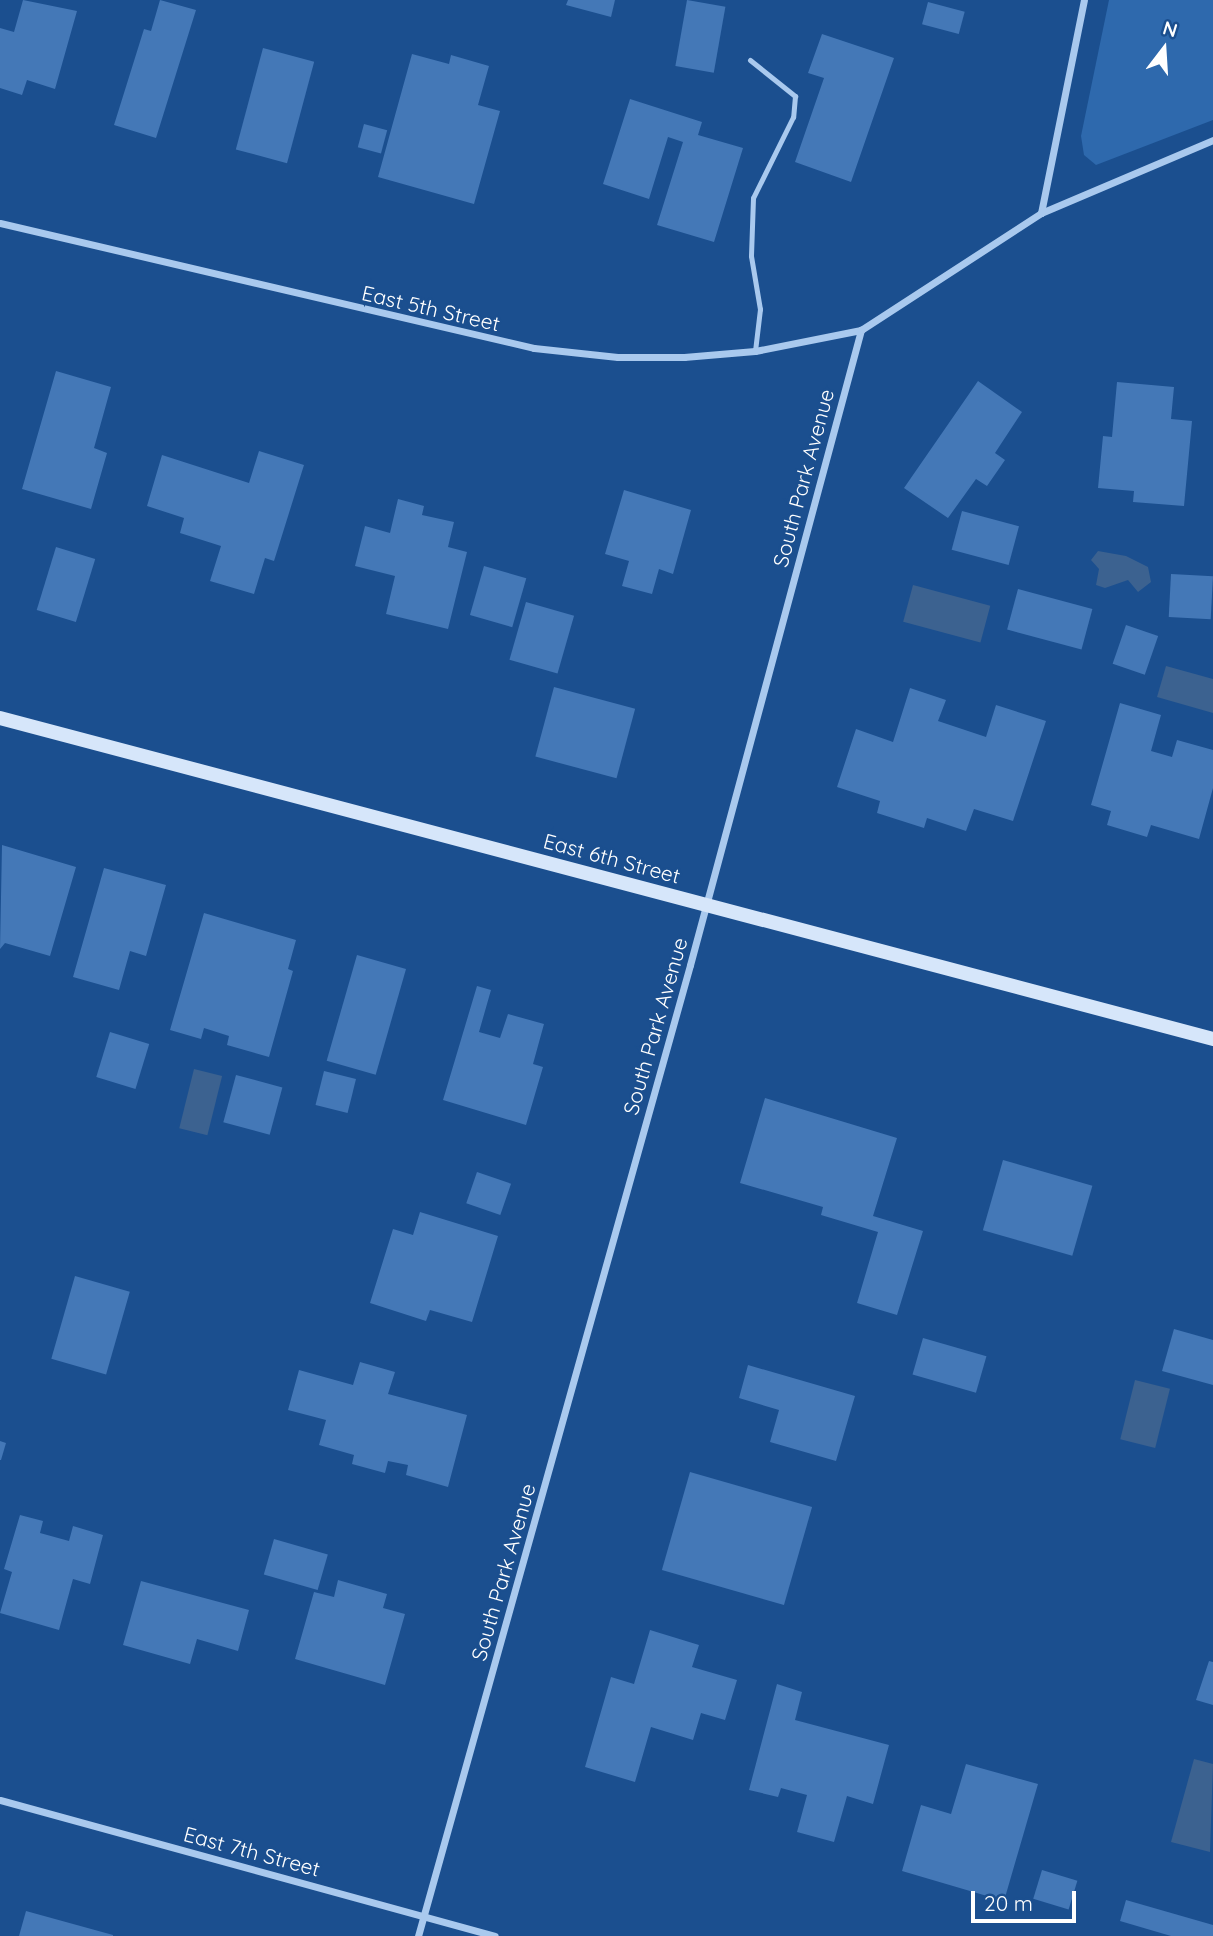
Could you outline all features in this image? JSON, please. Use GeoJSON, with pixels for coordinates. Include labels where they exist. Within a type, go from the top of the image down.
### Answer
{"type":"FeatureCollection","features":[{"type":"Feature","properties":{"kind":"street"},"geometry":{"type":"LineString","coordinates":[[1041,213],[1084,0]]}},
{"type":"Feature","properties":{"kind":"street"},"geometry":{"type":"LineString","coordinates":[[861,330],[979,258],[1041,213],[1213,140]]}},
{"type":"Feature","properties":{"kind":"street","name":"East 5th Street"},"geometry":{"type":"LineString","coordinates":[[0,223],[534,348],[618,357],[755,351],[861,330]]}},
{"type":"Feature","properties":{"kind":"street","name":"South Park Avenue"},"geometry":{"type":"LineString","coordinates":[[418,1936],[707,905],[861,330]]}},
{"type":"Feature","properties":{"kind":"street","name":"East 6th Street"},"geometry":{"type":"LineString","coordinates":[[0,718],[1213,1039]]}},
{"type":"Feature","properties":{"kind":"street","name":"East 7th Street"},"geometry":{"type":"LineString","coordinates":[[0,1800],[495,1936]]}},
{"type":"Feature","properties":{"kind":"lane"},"geometry":{"type":"LineString","coordinates":[[750,60],[795,96],[793,117],[753,198],[751,256],[760,309],[755,351]]}},
{"type":"Feature","properties":{"kind":"shaded area"},"geometry":{"type":"Polygon","coordinates":[[[1109,0],[1213,0],[1213,120],[1096,165],[1084,155],[1081,136],[1109,0]]]}},
{"type":"Feature","properties":{"kind":"shaded area"},"geometry":{"type":"Polygon","coordinates":[[[1098,551],[1126,556],[1148,567],[1151,582],[1138,592],[1128,580],[1105,588],[1096,585],[1099,569],[1091,560],[1098,551]]]}},
{"type":"Feature","properties":{"kind":"shaded area"},"geometry":{"type":"Polygon","coordinates":[[[913,585],[990,606],[980,642],[903,622],[913,585]]]}},
{"type":"Feature","properties":{"kind":"shaded area"},"geometry":{"type":"Polygon","coordinates":[[[1166,666],[1213,679],[1213,713],[1157,697],[1166,666]]]}},
{"type":"Feature","properties":{"kind":"shaded area"},"geometry":{"type":"Polygon","coordinates":[[[194,1069],[222,1076],[207,1135],[179,1128],[194,1069]]]}},
{"type":"Feature","properties":{"kind":"shaded area"},"geometry":{"type":"Polygon","coordinates":[[[1135,1380],[1170,1389],[1155,1448],[1120,1439],[1135,1380]]]}},
{"type":"Feature","properties":{"kind":"shaded area"},"geometry":{"type":"Polygon","coordinates":[[[1194,1759],[1213,1764],[1210,1852],[1171,1842],[1194,1759]]]}},
{"type":"Feature","properties":{"kind":"building"},"geometry":{"type":"Polygon","coordinates":[[[23,0],[77,11],[55,89],[27,80],[22,95],[0,88],[0,28],[14,32],[23,0]]]}},
{"type":"Feature","properties":{"kind":"building"},"geometry":{"type":"Polygon","coordinates":[[[160,0],[196,10],[156,138],[114,125],[144,29],[151,31],[160,0]]]}},
{"type":"Feature","properties":{"kind":"building"},"geometry":{"type":"Polygon","coordinates":[[[568,0],[615,0],[611,17],[566,5],[568,0]]]}},
{"type":"Feature","properties":{"kind":"building"},"geometry":{"type":"Polygon","coordinates":[[[687,0],[725,7],[714,73],[675,66],[687,0]]]}},
{"type":"Feature","properties":{"kind":"building"},"geometry":{"type":"Polygon","coordinates":[[[928,2],[965,12],[959,34],[922,24],[928,2]]]}},
{"type":"Feature","properties":{"kind":"building"},"geometry":{"type":"Polygon","coordinates":[[[822,34],[894,58],[851,182],[795,162],[824,78],[808,73],[822,34]]]}},
{"type":"Feature","properties":{"kind":"building"},"geometry":{"type":"Polygon","coordinates":[[[263,48],[314,62],[287,163],[236,149],[263,48]]]}},
{"type":"Feature","properties":{"kind":"building"},"geometry":{"type":"Polygon","coordinates":[[[412,54],[449,64],[451,55],[489,66],[478,105],[500,111],[474,204],[378,177],[412,54]]]}},
{"type":"Feature","properties":{"kind":"building"},"geometry":{"type":"Polygon","coordinates":[[[630,99],[702,122],[698,135],[743,148],[714,242],[657,225],[683,142],[668,137],[649,199],[603,184],[630,99]]]}},
{"type":"Feature","properties":{"kind":"building"},"geometry":{"type":"Polygon","coordinates":[[[364,124],[387,130],[381,153],[358,147],[364,124]]]}},
{"type":"Feature","properties":{"kind":"building"},"geometry":{"type":"Polygon","coordinates":[[[56,371],[111,387],[94,448],[107,453],[91,509],[22,489],[56,371]]]}},
{"type":"Feature","properties":{"kind":"building"},"geometry":{"type":"Polygon","coordinates":[[[978,381],[1022,412],[995,453],[1005,460],[987,486],[976,479],[948,518],[904,488],[978,381]]]}},
{"type":"Feature","properties":{"kind":"building"},"geometry":{"type":"Polygon","coordinates":[[[1117,382],[1174,387],[1171,419],[1192,421],[1184,506],[1133,502],[1134,491],[1098,488],[1103,436],[1112,437],[1117,382]]]}},
{"type":"Feature","properties":{"kind":"building"},"geometry":{"type":"Polygon","coordinates":[[[259,451],[304,465],[274,561],[265,558],[254,594],[210,581],[221,546],[180,533],[184,518],[147,506],[162,455],[249,483],[259,451]]]}},
{"type":"Feature","properties":{"kind":"building"},"geometry":{"type":"Polygon","coordinates":[[[624,490],[691,510],[673,574],[659,569],[652,594],[622,586],[629,561],[605,554],[624,490]]]}},
{"type":"Feature","properties":{"kind":"building"},"geometry":{"type":"Polygon","coordinates":[[[398,499],[424,506],[422,515],[454,522],[448,547],[467,552],[448,629],[386,614],[395,576],[355,566],[365,526],[390,533],[398,499]]]}},
{"type":"Feature","properties":{"kind":"building"},"geometry":{"type":"Polygon","coordinates":[[[962,511],[1019,526],[1009,565],[952,550],[962,511]]]}},
{"type":"Feature","properties":{"kind":"building"},"geometry":{"type":"Polygon","coordinates":[[[56,547],[95,559],[76,622],[37,610],[56,547]]]}},
{"type":"Feature","properties":{"kind":"building"},"geometry":{"type":"Polygon","coordinates":[[[484,566],[526,578],[512,627],[470,615],[484,566]]]}},
{"type":"Feature","properties":{"kind":"building"},"geometry":{"type":"Polygon","coordinates":[[[1171,574],[1213,576],[1211,619],[1169,617],[1171,574]]]}},
{"type":"Feature","properties":{"kind":"building"},"geometry":{"type":"Polygon","coordinates":[[[1018,589],[1092,609],[1082,649],[1007,630],[1018,589]]]}},
{"type":"Feature","properties":{"kind":"building"},"geometry":{"type":"Polygon","coordinates":[[[526,602],[574,616],[558,673],[509,660],[526,602]]]}},
{"type":"Feature","properties":{"kind":"building"},"geometry":{"type":"Polygon","coordinates":[[[1126,625],[1158,636],[1145,675],[1113,664],[1126,625]]]}},
{"type":"Feature","properties":{"kind":"building"},"geometry":{"type":"Polygon","coordinates":[[[554,687],[635,709],[617,778],[535,757],[554,687]]]}},
{"type":"Feature","properties":{"kind":"building"},"geometry":{"type":"Polygon","coordinates":[[[910,688],[946,700],[938,721],[986,737],[996,705],[1046,721],[1013,821],[974,809],[966,831],[927,818],[924,828],[877,813],[880,801],[837,787],[856,729],[893,742],[910,688]]]}},
{"type":"Feature","properties":{"kind":"building"},"geometry":{"type":"Polygon","coordinates":[[[1120,703],[1161,715],[1151,751],[1172,757],[1177,740],[1213,750],[1213,788],[1199,839],[1151,825],[1147,837],[1107,825],[1111,811],[1091,805],[1120,703]]]}},
{"type":"Feature","properties":{"kind":"building"},"geometry":{"type":"Polygon","coordinates":[[[2,845],[76,867],[50,956],[5,943],[0,949],[2,845]]]}},
{"type":"Feature","properties":{"kind":"building"},"geometry":{"type":"Polygon","coordinates":[[[104,868],[166,885],[146,956],[130,951],[119,990],[73,977],[104,868]]]}},
{"type":"Feature","properties":{"kind":"building"},"geometry":{"type":"Polygon","coordinates":[[[204,913],[296,940],[288,969],[293,971],[269,1057],[227,1045],[229,1036],[204,1028],[201,1039],[170,1030],[204,913]]]}},
{"type":"Feature","properties":{"kind":"building"},"geometry":{"type":"Polygon","coordinates":[[[357,955],[406,969],[376,1075],[327,1061],[357,955]]]}},
{"type":"Feature","properties":{"kind":"building"},"geometry":{"type":"Polygon","coordinates":[[[477,986],[491,990],[479,1032],[500,1038],[508,1014],[544,1024],[533,1064],[543,1067],[526,1125],[443,1100],[477,986]]]}},
{"type":"Feature","properties":{"kind":"building"},"geometry":{"type":"Polygon","coordinates":[[[110,1032],[149,1044],[135,1089],[96,1077],[110,1032]]]}},
{"type":"Feature","properties":{"kind":"building"},"geometry":{"type":"Polygon","coordinates":[[[324,1071],[356,1079],[348,1113],[316,1105],[324,1071]]]}},
{"type":"Feature","properties":{"kind":"building"},"geometry":{"type":"Polygon","coordinates":[[[236,1075],[282,1087],[270,1135],[223,1122],[236,1075]]]}},
{"type":"Feature","properties":{"kind":"building"},"geometry":{"type":"Polygon","coordinates":[[[765,1098],[897,1138],[873,1216],[923,1231],[897,1315],[857,1303],[878,1232],[821,1215],[823,1207],[740,1183],[765,1098]]]}},
{"type":"Feature","properties":{"kind":"building"},"geometry":{"type":"Polygon","coordinates":[[[1003,1160],[1092,1186],[1072,1256],[983,1230],[1003,1160]]]}},
{"type":"Feature","properties":{"kind":"building"},"geometry":{"type":"Polygon","coordinates":[[[477,1172],[511,1184],[500,1215],[466,1203],[477,1172]]]}},
{"type":"Feature","properties":{"kind":"building"},"geometry":{"type":"Polygon","coordinates":[[[420,1212],[498,1236],[472,1322],[430,1310],[426,1321],[370,1303],[393,1229],[413,1235],[420,1212]]]}},
{"type":"Feature","properties":{"kind":"building"},"geometry":{"type":"Polygon","coordinates":[[[75,1276],[130,1292],[106,1374],[51,1359],[75,1276]]]}},
{"type":"Feature","properties":{"kind":"building"},"geometry":{"type":"Polygon","coordinates":[[[1174,1329],[1213,1340],[1213,1385],[1162,1371],[1174,1329]]]}},
{"type":"Feature","properties":{"kind":"building"},"geometry":{"type":"Polygon","coordinates":[[[923,1338],[986,1356],[976,1393],[913,1375],[923,1338]]]}},
{"type":"Feature","properties":{"kind":"building"},"geometry":{"type":"Polygon","coordinates":[[[360,1362],[395,1372],[388,1394],[467,1415],[448,1487],[406,1475],[408,1465],[388,1461],[385,1473],[352,1464],[354,1455],[319,1445],[326,1420],[288,1410],[299,1370],[353,1385],[360,1362]]]}},
{"type":"Feature","properties":{"kind":"building"},"geometry":{"type":"Polygon","coordinates":[[[748,1365],[855,1396],[836,1461],[770,1442],[779,1410],[739,1398],[748,1365]]]}},
{"type":"Feature","properties":{"kind":"building"},"geometry":{"type":"Polygon","coordinates":[[[0,1441],[6,1443],[1,1460],[0,1460],[0,1441]]]}},
{"type":"Feature","properties":{"kind":"building"},"geometry":{"type":"Polygon","coordinates":[[[690,1472],[812,1507],[784,1605],[662,1570],[690,1472]]]}},
{"type":"Feature","properties":{"kind":"building"},"geometry":{"type":"Polygon","coordinates":[[[20,1515],[43,1521],[40,1533],[69,1541],[73,1526],[103,1535],[90,1584],[73,1579],[59,1630],[0,1613],[12,1572],[4,1569],[20,1515]]]}},
{"type":"Feature","properties":{"kind":"building"},"geometry":{"type":"Polygon","coordinates":[[[274,1539],[328,1554],[318,1590],[264,1575],[274,1539]]]}},
{"type":"Feature","properties":{"kind":"building"},"geometry":{"type":"Polygon","coordinates":[[[338,1580],[387,1594],[383,1608],[405,1614],[385,1685],[295,1659],[314,1592],[334,1597],[338,1580]]]}},
{"type":"Feature","properties":{"kind":"building"},"geometry":{"type":"Polygon","coordinates":[[[141,1581],[249,1610],[238,1651],[197,1639],[190,1664],[123,1645],[141,1581]]]}},
{"type":"Feature","properties":{"kind":"building"},"geometry":{"type":"Polygon","coordinates":[[[650,1630],[699,1645],[692,1667],[737,1680],[725,1720],[701,1713],[693,1740],[651,1727],[635,1782],[585,1767],[611,1677],[634,1684],[650,1630]]]}},
{"type":"Feature","properties":{"kind":"building"},"geometry":{"type":"Polygon","coordinates":[[[1209,1661],[1213,1662],[1213,1705],[1196,1700],[1209,1661]]]}},
{"type":"Feature","properties":{"kind":"building"},"geometry":{"type":"Polygon","coordinates":[[[777,1684],[802,1692],[795,1720],[889,1745],[873,1804],[847,1796],[834,1842],[797,1832],[807,1795],[781,1788],[778,1797],[749,1790],[777,1684]]]}},
{"type":"Feature","properties":{"kind":"building"},"geometry":{"type":"Polygon","coordinates":[[[966,1764],[1038,1784],[1004,1901],[902,1871],[921,1805],[951,1814],[966,1764]]]}},
{"type":"Feature","properties":{"kind":"building"},"geometry":{"type":"Polygon","coordinates":[[[1042,1870],[1077,1881],[1069,1910],[1033,1899],[1042,1870]]]}},
{"type":"Feature","properties":{"kind":"building"},"geometry":{"type":"Polygon","coordinates":[[[1126,1900],[1213,1925],[1213,1936],[1171,1936],[1120,1921],[1126,1900]]]}},
{"type":"Feature","properties":{"kind":"building"},"geometry":{"type":"Polygon","coordinates":[[[26,1911],[113,1935],[113,1936],[19,1936],[26,1911]]]}}]}
